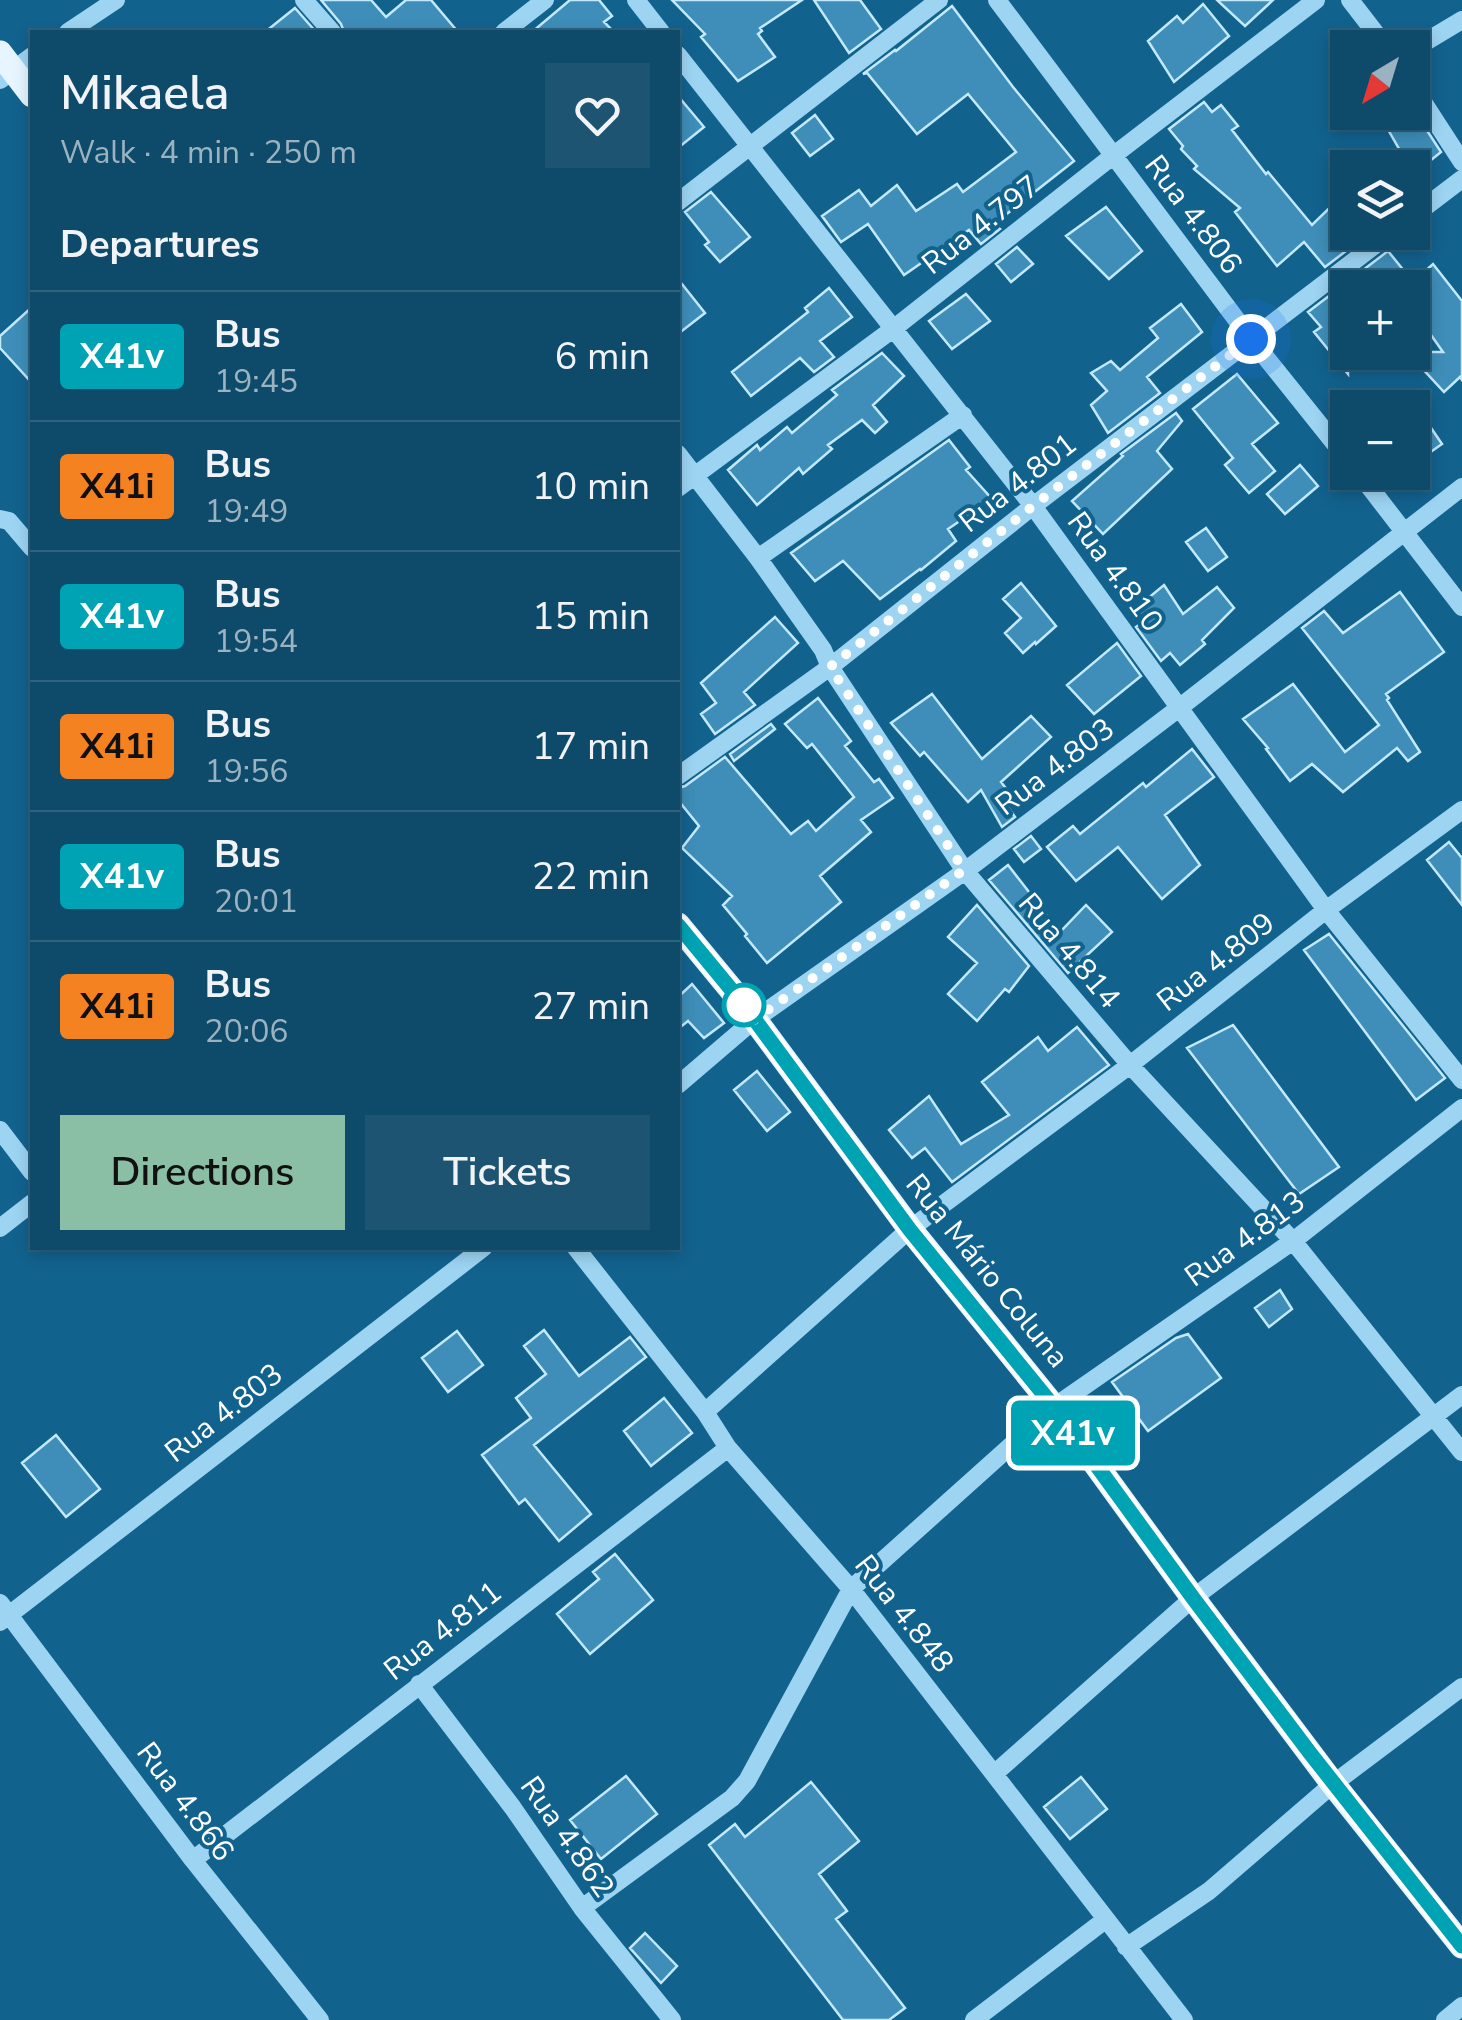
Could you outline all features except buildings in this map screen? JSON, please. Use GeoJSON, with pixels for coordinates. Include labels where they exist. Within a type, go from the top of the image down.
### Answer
{"type":"FeatureCollection","features":[{"type":"Feature","properties":{"kind":"main road"},"geometry":{"type":"LineString","coordinates":[[11,65],[30,92]]}},
{"type":"Feature","properties":{"kind":"main road","name":"Rua Mário Coluna"},"geometry":{"type":"LineString","coordinates":[[680,928],[910,1230],[1054,1407],[1333,1784],[1462,1946]]}},
{"type":"Feature","properties":{"kind":"street"},"geometry":{"type":"LineString","coordinates":[[71,30],[116,0]]}},
{"type":"Feature","properties":{"kind":"street"},"geometry":{"type":"LineString","coordinates":[[304,0],[330,30]]}},
{"type":"Feature","properties":{"kind":"street"},"geometry":{"type":"LineString","coordinates":[[507,30],[546,0]]}},
{"type":"Feature","properties":{"kind":"street"},"geometry":{"type":"LineString","coordinates":[[636,0],[658,30]]}},
{"type":"Feature","properties":{"kind":"street"},"geometry":{"type":"LineString","coordinates":[[680,200],[939,0]]}},
{"type":"Feature","properties":{"kind":"street","name":"Rua 4.806"},"geometry":{"type":"LineString","coordinates":[[997,0],[1251,339],[1330,438]]}},
{"type":"Feature","properties":{"kind":"street","name":"Rua 4.797"},"geometry":{"type":"LineString","coordinates":[[680,486],[894,329],[1316,0]]}},
{"type":"Feature","properties":{"kind":"street"},"geometry":{"type":"LineString","coordinates":[[1350,0],[1373,30]]}},
{"type":"Feature","properties":{"kind":"street"},"geometry":{"type":"LineString","coordinates":[[1430,39],[1462,20]]}},
{"type":"Feature","properties":{"kind":"street","name":"Rua 4.810"},"geometry":{"type":"LineString","coordinates":[[680,58],[1033,506],[1326,910],[1462,1080]]}},
{"type":"Feature","properties":{"kind":"street"},"geometry":{"type":"LineString","coordinates":[[1430,112],[1462,162]]}},
{"type":"Feature","properties":{"kind":"street"},"geometry":{"type":"LineString","coordinates":[[1430,204],[1462,180]]}},
{"type":"Feature","properties":{"kind":"street","name":"Rua 4.801"},"geometry":{"type":"LineString","coordinates":[[680,775],[830,667],[1368,250]]}},
{"type":"Feature","properties":{"kind":"street"},"geometry":{"type":"LineString","coordinates":[[758,558],[963,415]]}},
{"type":"Feature","properties":{"kind":"street","name":"Rua 4.814"},"geometry":{"type":"LineString","coordinates":[[680,457],[824,650],[830,667],[964,870],[1130,1065],[1293,1242],[1462,1452]]}},
{"type":"Feature","properties":{"kind":"street","name":"Rua 4.803"},"geometry":{"type":"LineString","coordinates":[[680,1084],[754,1020],[964,870],[1462,487]]}},
{"type":"Feature","properties":{"kind":"street"},"geometry":{"type":"LineString","coordinates":[[1372,490],[1462,607]]}},
{"type":"Feature","properties":{"kind":"street"},"geometry":{"type":"LineString","coordinates":[[0,519],[9,522],[30,546]]}},
{"type":"Feature","properties":{"kind":"street","name":"Rua 4.809"},"geometry":{"type":"LineString","coordinates":[[705,1412],[910,1230],[1462,810]]}},
{"type":"Feature","properties":{"kind":"street","name":"Rua 4.813"},"geometry":{"type":"LineString","coordinates":[[582,1908],[732,1798],[747,1781],[851,1588],[1054,1407],[1293,1242],[1462,1108]]}},
{"type":"Feature","properties":{"kind":"street"},"geometry":{"type":"LineString","coordinates":[[0,1130],[30,1169]]}},
{"type":"Feature","properties":{"kind":"street"},"geometry":{"type":"LineString","coordinates":[[0,1228],[30,1205]]}},
{"type":"Feature","properties":{"kind":"street","name":"Rua 4.803"},"geometry":{"type":"LineString","coordinates":[[3,1614],[479,1250]]}},
{"type":"Feature","properties":{"kind":"street","name":"Rua 4.848"},"geometry":{"type":"LineString","coordinates":[[578,1250],[705,1412],[728,1448],[851,1588],[1184,2020]]}},
{"type":"Feature","properties":{"kind":"street"},"geometry":{"type":"LineString","coordinates":[[994,1774],[1193,1598],[1462,1395]]}},
{"type":"Feature","properties":{"kind":"street","name":"Rua 4.811"},"geometry":{"type":"LineString","coordinates":[[193,1860],[728,1448]]}},
{"type":"Feature","properties":{"kind":"street","name":"Rua 4.866"},"geometry":{"type":"LineString","coordinates":[[3,1614],[320,2020]]}},
{"type":"Feature","properties":{"kind":"street","name":"Rua 4.862"},"geometry":{"type":"LineString","coordinates":[[420,1684],[582,1908],[672,2020]]}},
{"type":"Feature","properties":{"kind":"street"},"geometry":{"type":"LineString","coordinates":[[1126,1947],[1210,1891],[1333,1784],[1462,1687]]}},
{"type":"Feature","properties":{"kind":"street"},"geometry":{"type":"LineString","coordinates":[[974,2020],[1105,1920]]}},
{"type":"Feature","properties":{"kind":"street"},"geometry":{"type":"LineString","coordinates":[[1445,2020],[1462,2006]]}},
{"type":"Feature","properties":{"kind":"bus line","name":"X41v"},"geometry":{"type":"LineString","coordinates":[[680,927],[744,1005],[910,1230],[1054,1407],[1333,1784],[1462,1946]]}},
{"type":"Feature","properties":{"kind":"route"},"geometry":{"type":"LineString","coordinates":[[744,1005],[754,1020],[964,870],[830,667],[1251,339]]}}]}
